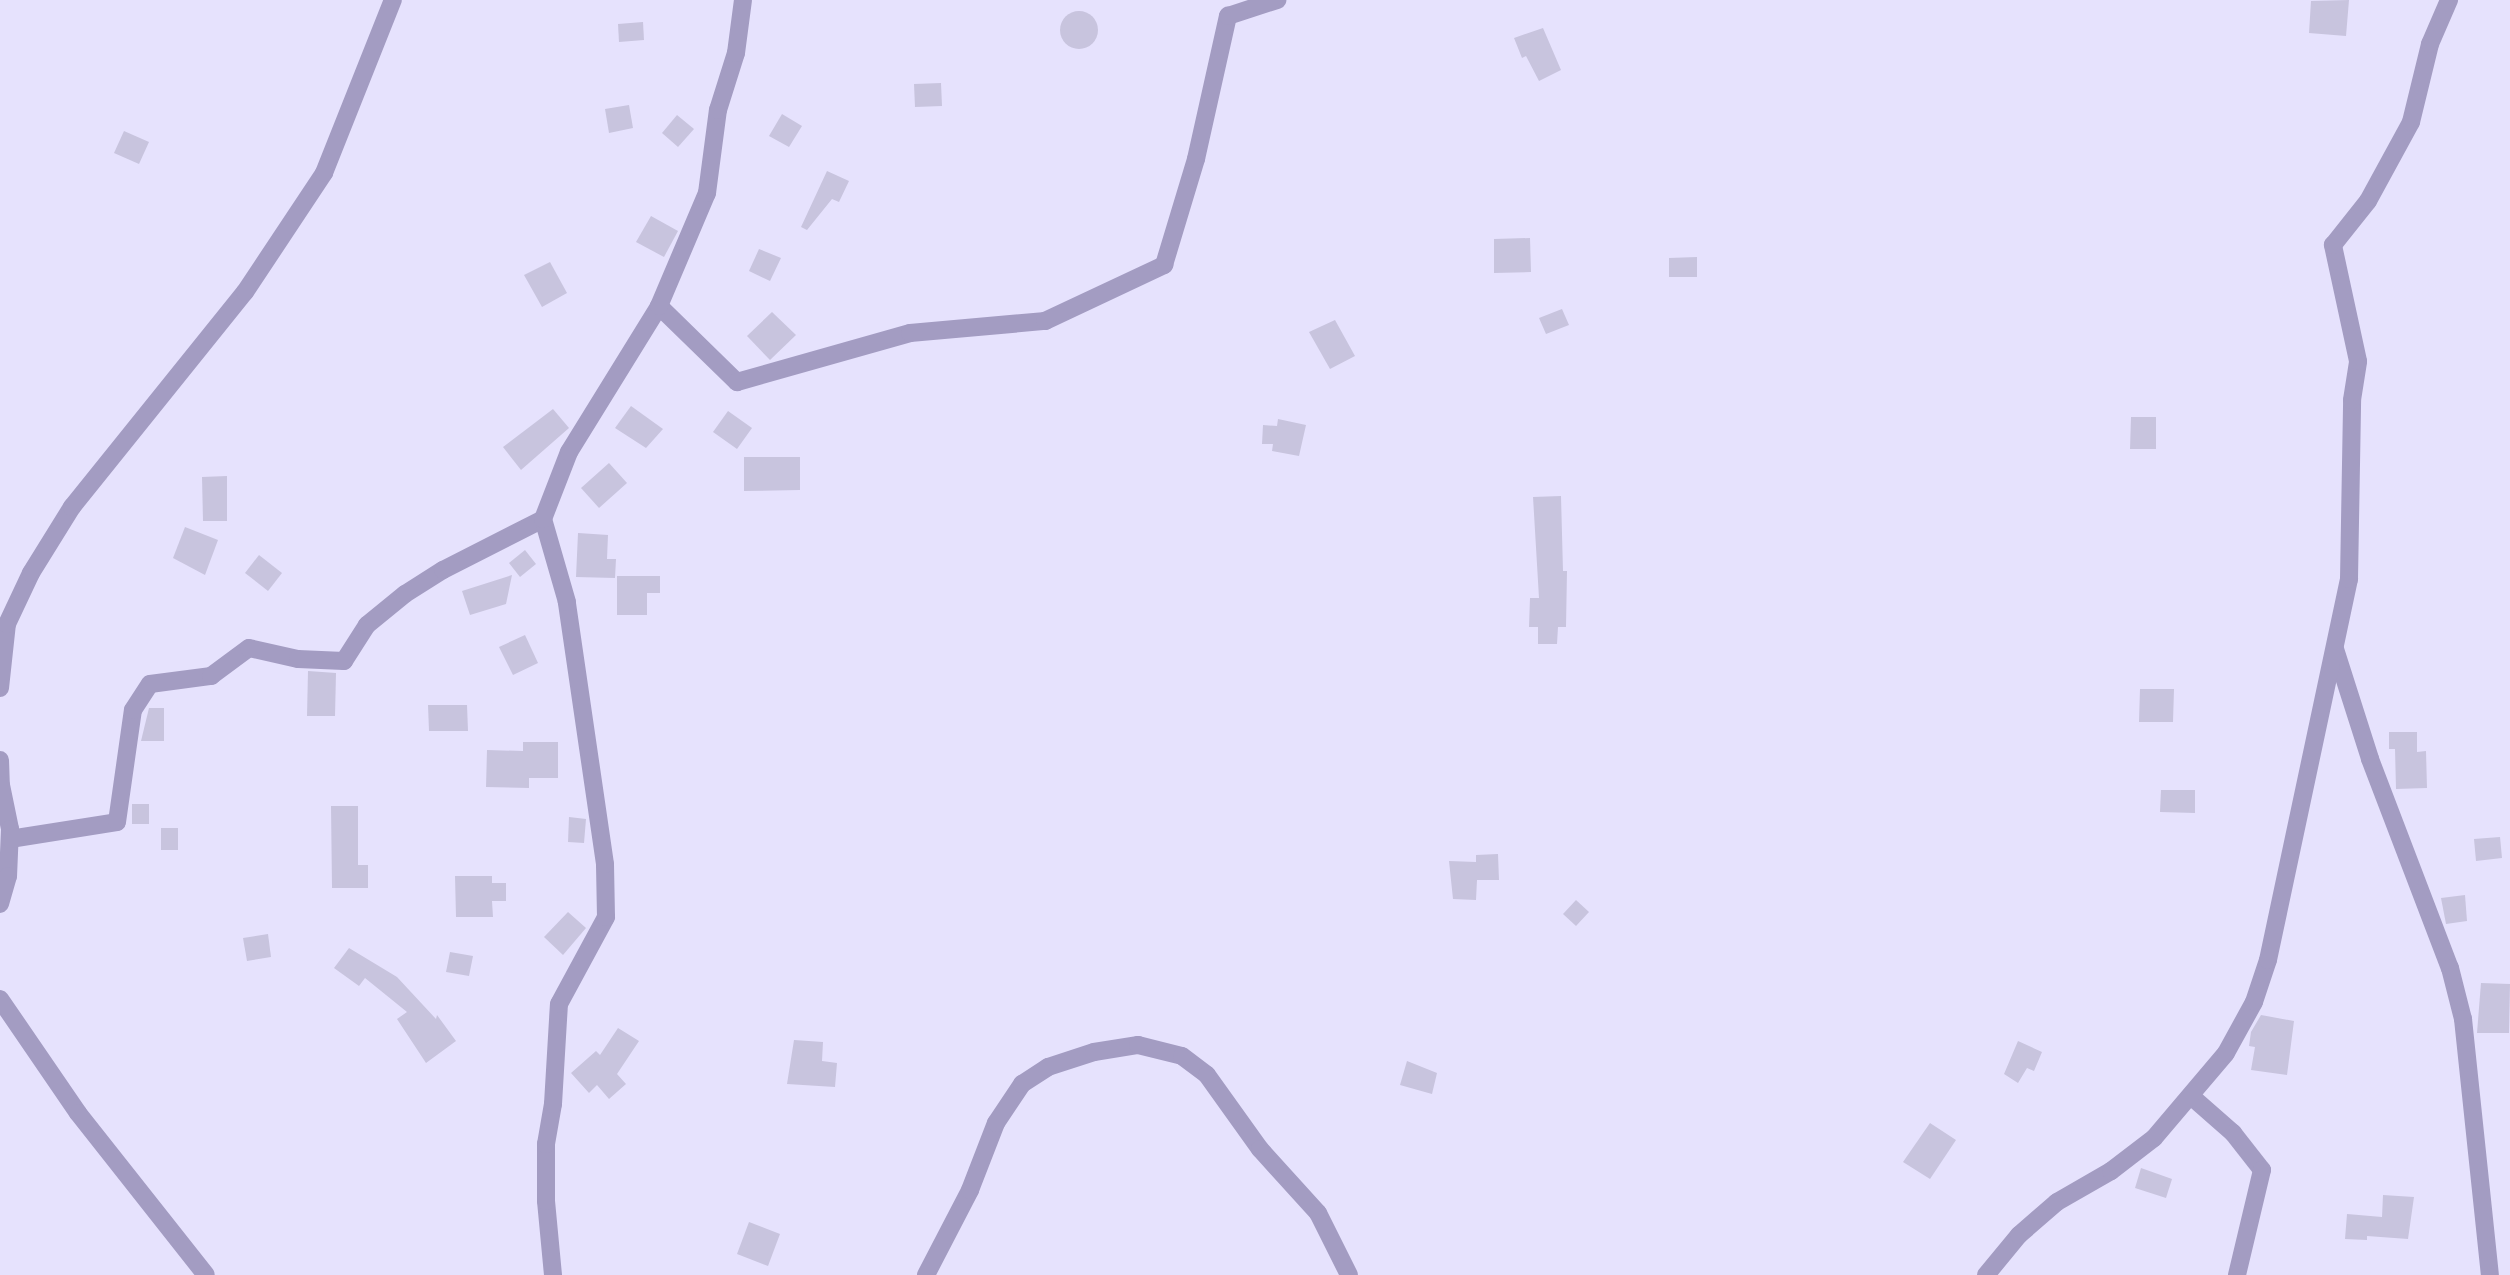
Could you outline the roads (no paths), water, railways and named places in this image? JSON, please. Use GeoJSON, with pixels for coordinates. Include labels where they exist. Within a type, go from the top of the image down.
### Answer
{"type":"FeatureCollection","features":[{"type":"Feature","properties":{"kind":"street"},"geometry":{"type":"LineString","coordinates":[[0,688],[7,624],[31,573],[72,507],[245,292],[324,173],[393,0]]}},
{"type":"Feature","properties":{"kind":"street"},"geometry":{"type":"LineString","coordinates":[[553,1275],[546,1201],[546,1144],[553,1104],[559,1004],[606,917],[605,864],[567,602],[543,519],[569,452],[659,306],[707,193],[718,110],[736,53],[743,0]]}},
{"type":"Feature","properties":{"kind":"street"},"geometry":{"type":"LineString","coordinates":[[659,306],[737,382],[910,333],[1045,321],[1164,265],[1196,159],[1228,16],[1277,0]]}},
{"type":"Feature","properties":{"kind":"street"},"geometry":{"type":"LineString","coordinates":[[1986,1275],[2019,1235],[2057,1202],[2133,1156],[2192,1097],[2239,1032],[2268,960],[2349,579],[2352,400],[2358,361],[2333,245],[2368,201],[2411,122],[2430,44],[2449,0]]}},
{"type":"Feature","properties":{"kind":"street"},"geometry":{"type":"LineString","coordinates":[[10,839],[117,822],[133,710],[150,684],[211,676],[249,648],[298,659],[344,661],[367,625],[405,594],[443,570],[543,519]]}},
{"type":"Feature","properties":{"kind":"street"},"geometry":{"type":"LineString","coordinates":[[2334,647],[2370,759],[2450,968],[2463,1019],[2490,1275]]}},
{"type":"Feature","properties":{"kind":"street"},"geometry":{"type":"LineString","coordinates":[[0,760],[10,839],[8,876],[0,904]]}},
{"type":"Feature","properties":{"kind":"street"},"geometry":{"type":"LineString","coordinates":[[0,999],[78,1113],[206,1275]]}},
{"type":"Feature","properties":{"kind":"street"},"geometry":{"type":"LineString","coordinates":[[926,1275],[970,1190],[996,1123],[1022,1084],[1048,1067],[1094,1052],[1138,1045],[1168,1050],[1207,1075],[1260,1149],[1318,1213],[1349,1275]]}},
{"type":"Feature","properties":{"kind":"street"},"geometry":{"type":"LineString","coordinates":[[2192,1097],[2233,1133],[2262,1170],[2237,1275]]}}]}
